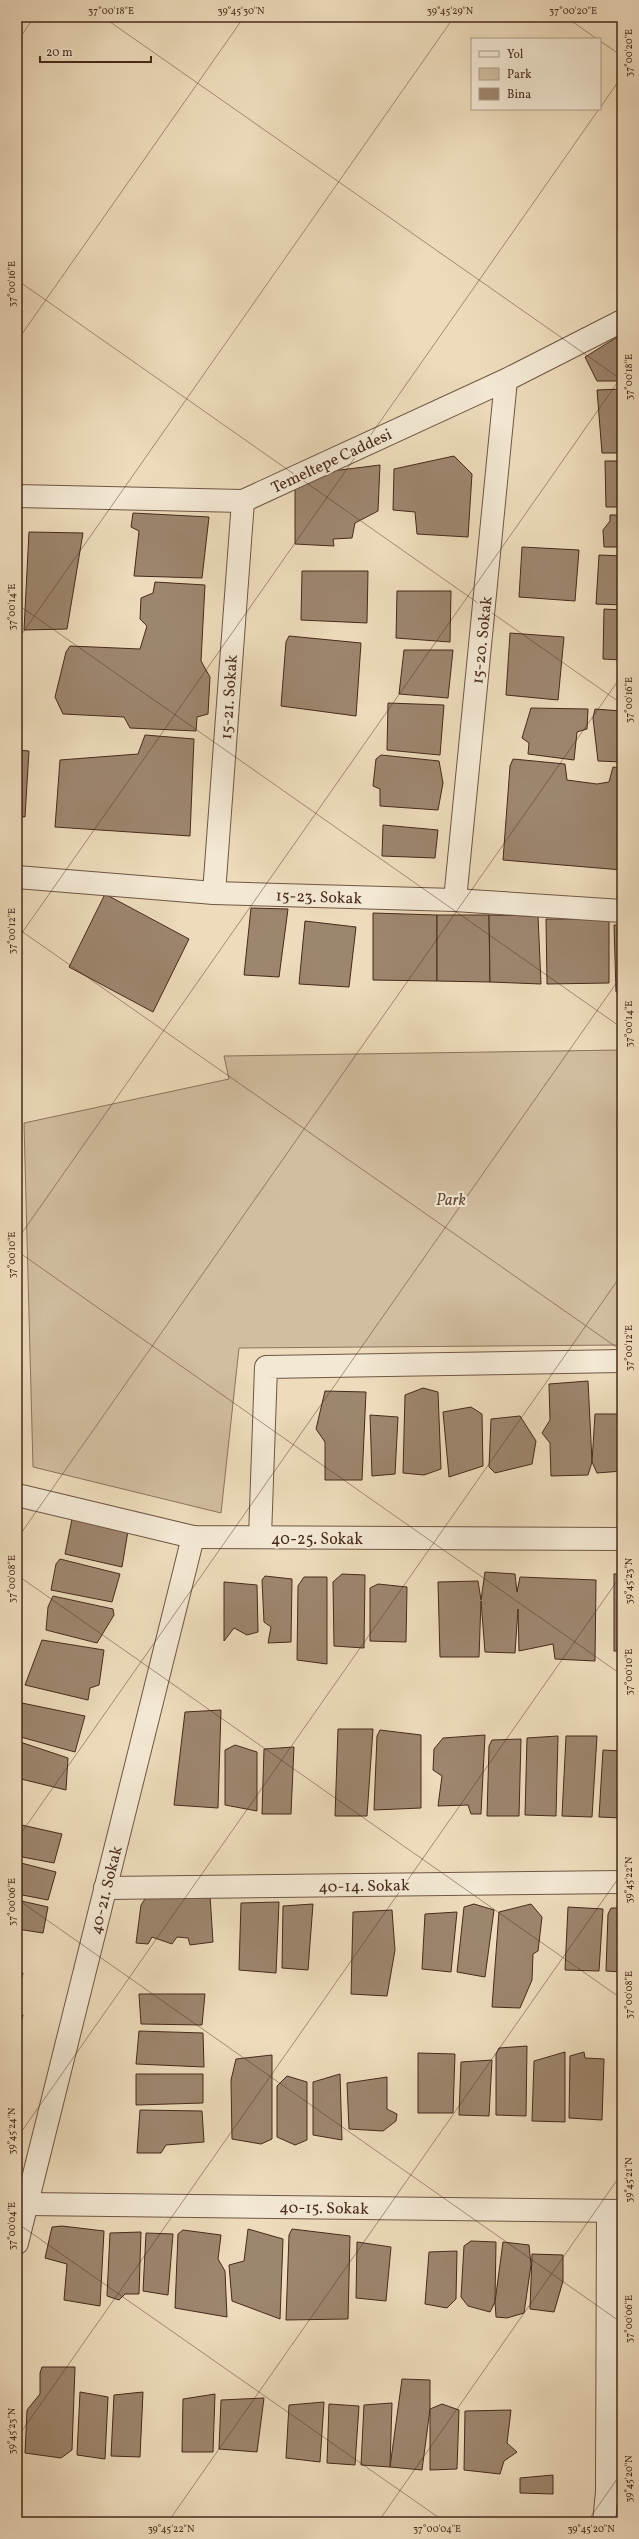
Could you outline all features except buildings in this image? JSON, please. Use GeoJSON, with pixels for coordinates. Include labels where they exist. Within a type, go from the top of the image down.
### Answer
{"type":"FeatureCollection","features":[{"type":"Feature","properties":{"kind":"street","name":"Temeltepe Caddesi"},"geometry":{"type":"LineString","coordinates":[[17,496],[243,501],[506,380],[622,321]]}},
{"type":"Feature","properties":{"kind":"street","name":"15-20. Sokak"},"geometry":{"type":"LineString","coordinates":[[456,900],[506,380]]}},
{"type":"Feature","properties":{"kind":"street","name":"15-21. Sokak"},"geometry":{"type":"LineString","coordinates":[[214,893],[243,501]]}},
{"type":"Feature","properties":{"kind":"street","name":"15-23. Sokak"},"geometry":{"type":"LineString","coordinates":[[17,877],[214,893],[456,900],[622,911]]}},
{"type":"Feature","properties":{"kind":"street"},"geometry":{"type":"LineString","coordinates":[[260,1538],[266,1367],[622,1361]]}},
{"type":"Feature","properties":{"kind":"street","name":"40-25. Sokak"},"geometry":{"type":"LineString","coordinates":[[17,1496],[193,1537],[622,1539]]}},
{"type":"Feature","properties":{"kind":"street","name":"40-21. Sokak"},"geometry":{"type":"LineString","coordinates":[[17,2243],[193,1537]]}},
{"type":"Feature","properties":{"kind":"street","name":"40-14. Sokak"},"geometry":{"type":"LineString","coordinates":[[105,1888],[622,1882]]}},
{"type":"Feature","properties":{"kind":"street","name":"40-15. Sokak"},"geometry":{"type":"LineString","coordinates":[[27,2204],[615,2211]]}},
{"type":"Feature","properties":{"kind":"street"},"geometry":{"type":"LineString","coordinates":[[604,2522],[615,2492],[615,2211]]}},
{"type":"Feature","properties":{"kind":"green space","name":"Park"},"geometry":{"type":"Polygon","coordinates":[[[622,1050],[622,1345],[239,1348],[221,1513],[33,1467],[24,1123],[229,1079],[224,1056],[622,1050]]]}}]}
